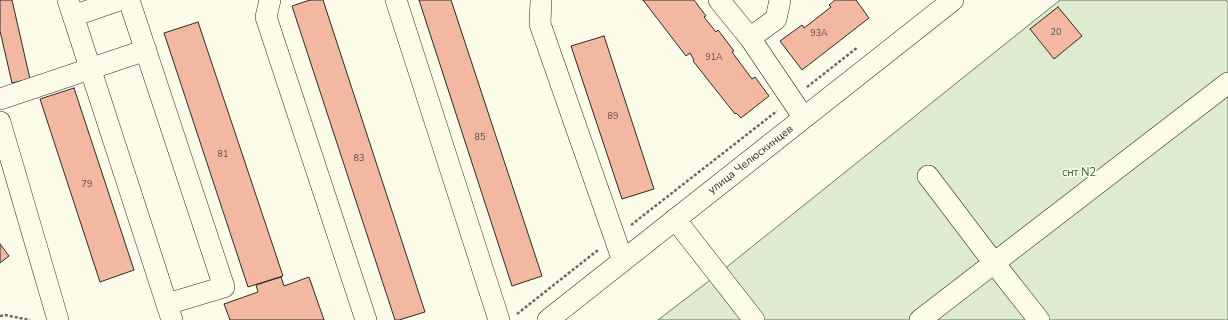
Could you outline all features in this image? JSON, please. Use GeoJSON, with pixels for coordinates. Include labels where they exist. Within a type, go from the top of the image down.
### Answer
{"type":"FeatureCollection","features":[{"type":"Feature","properties":{"kind":"street"},"geometry":{"type":"LineString","coordinates":[[119,0],[70,8],[170,312],[224,287],[129,0]]}},
{"type":"Feature","properties":{"kind":"street"},"geometry":{"type":"LineString","coordinates":[[270,0],[266,17],[366,320]]}},
{"type":"Feature","properties":{"kind":"street"},"geometry":{"type":"LineString","coordinates":[[396,0],[507,318]]}},
{"type":"Feature","properties":{"kind":"street"},"geometry":{"type":"LineString","coordinates":[[541,0],[540,24],[623,261]]}},
{"type":"Feature","properties":{"kind":"street"},"geometry":{"type":"LineString","coordinates":[[719,0],[750,38],[804,118]]}},
{"type":"Feature","properties":{"kind":"street"},"geometry":{"type":"LineString","coordinates":[[750,38],[776,19],[780,0]]}},
{"type":"Feature","properties":{"kind":"street","name":"улица Челюскинцев"},"geometry":{"type":"LineString","coordinates":[[548,320],[953,0]]}},
{"type":"Feature","properties":{"kind":"street"},"geometry":{"type":"LineString","coordinates":[[0,99],[146,50]]}},
{"type":"Feature","properties":{"kind":"street"},"geometry":{"type":"LineString","coordinates":[[920,320],[1228,83]]}},
{"type":"Feature","properties":{"kind":"street"},"geometry":{"type":"LineString","coordinates":[[0,122],[58,320]]}},
{"type":"Feature","properties":{"kind":"street"},"geometry":{"type":"LineString","coordinates":[[928,176],[1039,320]]}},
{"type":"Feature","properties":{"kind":"street"},"geometry":{"type":"LineString","coordinates":[[675,220],[754,320]]}},
{"type":"Feature","properties":{"kind":"path"},"geometry":{"type":"LineString","coordinates":[[806,89],[862,44]]}},
{"type":"Feature","properties":{"kind":"path"},"geometry":{"type":"LineString","coordinates":[[625,230],[780,108]]}},
{"type":"Feature","properties":{"kind":"path"},"geometry":{"type":"LineString","coordinates":[[507,318],[600,249]]}},
{"type":"Feature","properties":{"kind":"path"},"geometry":{"type":"LineString","coordinates":[[0,316],[12,316],[30,320]]}},
{"type":"Feature","properties":{"kind":"green space","name":"снт N2"},"geometry":{"type":"Polygon","coordinates":[[[1060,0],[1226,0],[1228,2],[1228,320],[658,320],[718,274],[1060,0]]]}},
{"type":"Feature","properties":{"kind":"building"},"geometry":{"type":"Polygon","coordinates":[[[0,0],[12,0],[30,79],[12,83],[0,31],[0,0]]]}},
{"type":"Feature","properties":{"kind":"building"},"geometry":{"type":"Polygon","coordinates":[[[310,0],[323,0],[425,312],[395,320],[292,6],[310,0]]]}},
{"type":"Feature","properties":{"kind":"building"},"geometry":{"type":"Polygon","coordinates":[[[419,0],[451,0],[542,276],[512,286],[419,0]]]}},
{"type":"Feature","properties":{"kind":"building"},"geometry":{"type":"Polygon","coordinates":[[[643,0],[694,0],[706,16],[704,17],[716,32],[718,30],[734,51],[732,52],[752,79],[755,77],[769,96],[741,118],[736,113],[735,114],[693,61],[694,60],[690,53],[686,56],[643,0]]]}},
{"type":"Feature","properties":{"kind":"building"},"geometry":{"type":"Polygon","coordinates":[[[835,0],[856,0],[869,18],[802,70],[780,41],[802,25],[804,28],[831,7],[829,5],[835,0]]]}},
{"type":"Feature","properties":{"kind":"building"},"geometry":{"type":"Polygon","coordinates":[[[1058,7],[1082,36],[1054,59],[1030,29],[1058,7]]]}},
{"type":"Feature","properties":{"kind":"building"},"geometry":{"type":"Polygon","coordinates":[[[198,22],[283,276],[248,287],[164,33],[198,22]]]}},
{"type":"Feature","properties":{"kind":"building"},"geometry":{"type":"Polygon","coordinates":[[[604,36],[654,189],[622,199],[571,46],[604,36]]]}},
{"type":"Feature","properties":{"kind":"building"},"geometry":{"type":"Polygon","coordinates":[[[74,88],[134,270],[100,282],[40,99],[74,88]]]}},
{"type":"Feature","properties":{"kind":"building"},"geometry":{"type":"Polygon","coordinates":[[[0,244],[9,256],[0,263],[0,244]]]}},
{"type":"Feature","properties":{"kind":"building"},"geometry":{"type":"Polygon","coordinates":[[[281,277],[284,286],[309,277],[324,320],[230,320],[224,304],[258,292],[256,285],[281,277]]]}}]}
